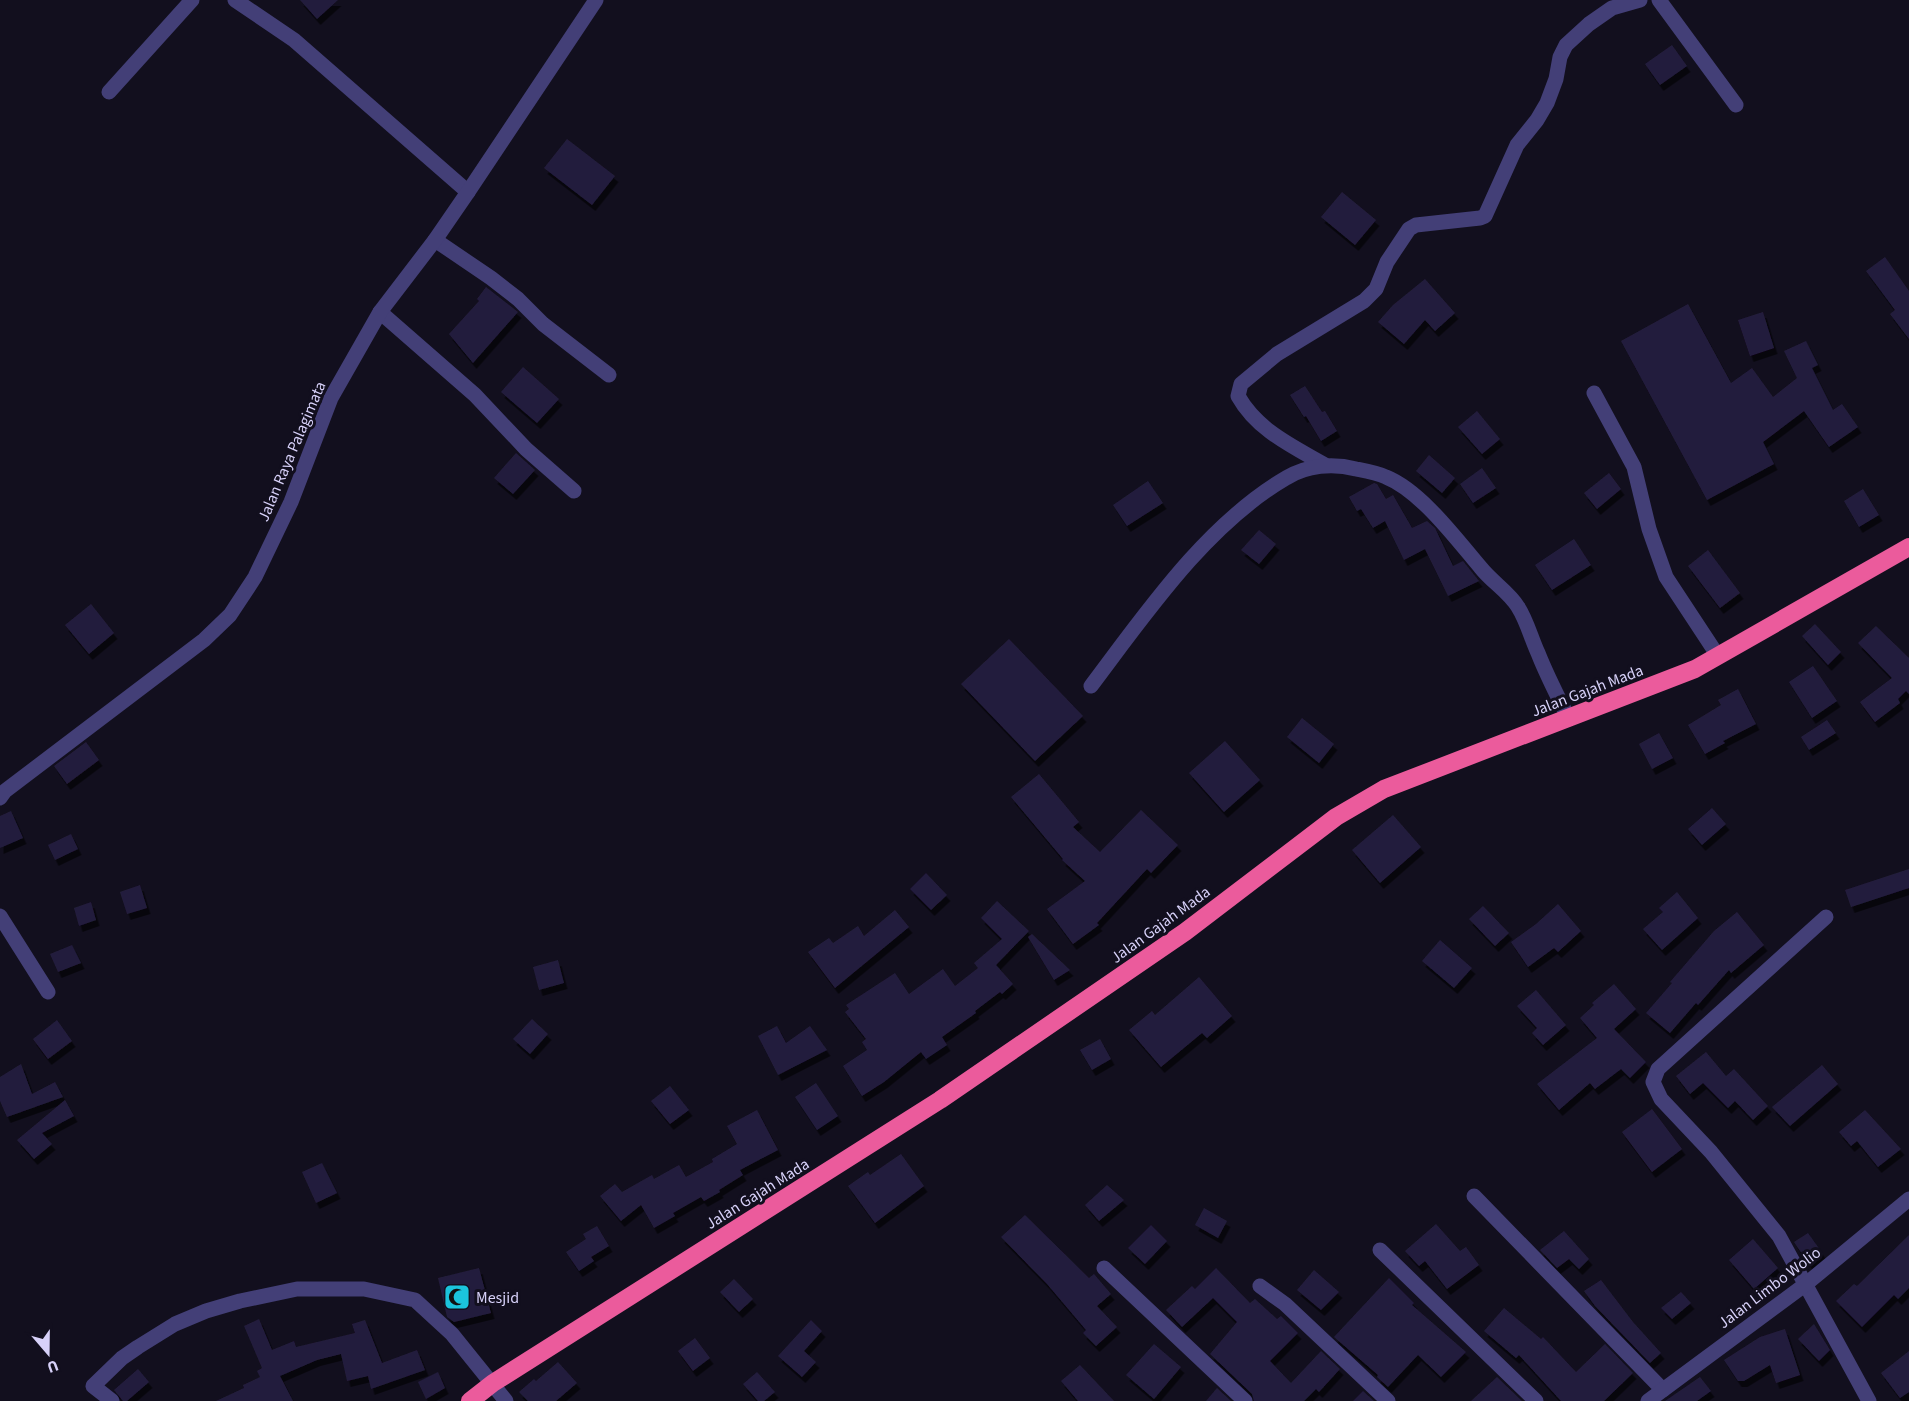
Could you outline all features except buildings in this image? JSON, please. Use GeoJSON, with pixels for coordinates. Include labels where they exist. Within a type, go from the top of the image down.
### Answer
{"type":"FeatureCollection","features":[{"type":"Feature","properties":{"kind":"highway","name":"Jalan Gajah Mada"},"geometry":{"type":"LineString","coordinates":[[470,1401],[493,1383],[940,1100],[1185,932],[1336,817],[1384,789],[1677,677],[1909,548]]}},
{"type":"Feature","properties":{"kind":"street"},"geometry":{"type":"LineString","coordinates":[[109,92],[192,0]]}},
{"type":"Feature","properties":{"kind":"street"},"geometry":{"type":"LineString","coordinates":[[235,0],[294,40],[468,192]]}},
{"type":"Feature","properties":{"kind":"street","name":"Jalan Raya Palagimata"},"geometry":{"type":"LineString","coordinates":[[2,792],[204,640],[230,615],[255,577],[291,502],[331,398],[380,312],[435,240],[596,0]]}},
{"type":"Feature","properties":{"kind":"street"},"geometry":{"type":"LineString","coordinates":[[1325,465],[1270,433],[1246,411],[1238,396],[1241,384],[1277,354],[1364,302],[1376,289],[1387,262],[1409,229],[1416,225],[1485,216],[1517,145],[1547,103],[1556,79],[1560,57],[1566,45],[1589,24],[1612,8],[1640,0]]}},
{"type":"Feature","properties":{"kind":"street"},"geometry":{"type":"LineString","coordinates":[[1659,0],[1736,105]]}},
{"type":"Feature","properties":{"kind":"street"},"geometry":{"type":"LineString","coordinates":[[435,240],[491,278],[518,299],[543,324],[609,375]]}},
{"type":"Feature","properties":{"kind":"street"},"geometry":{"type":"LineString","coordinates":[[380,312],[475,394],[526,449],[574,491]]}},
{"type":"Feature","properties":{"kind":"street"},"geometry":{"type":"LineString","coordinates":[[1594,393],[1634,467],[1649,529],[1666,577],[1718,656]]}},
{"type":"Feature","properties":{"kind":"street"},"geometry":{"type":"LineString","coordinates":[[1091,686],[1148,611],[1219,529],[1287,477],[1325,465],[1344,466],[1387,477],[1406,489],[1460,541],[1482,569],[1518,606],[1569,719]]}},
{"type":"Feature","properties":{"kind":"street"},"geometry":{"type":"LineString","coordinates":[[0,916],[48,992]]}},
{"type":"Feature","properties":{"kind":"street"},"geometry":{"type":"LineString","coordinates":[[1826,917],[1658,1070],[1653,1082],[1661,1099],[1711,1152],[1779,1236],[1869,1401]]}},
{"type":"Feature","properties":{"kind":"street"},"geometry":{"type":"LineString","coordinates":[[1474,1197],[1663,1389]]}},
{"type":"Feature","properties":{"kind":"street","name":"Jalan Limbo Wolio"},"geometry":{"type":"LineString","coordinates":[[1648,1401],[1806,1284],[1909,1199]]}},
{"type":"Feature","properties":{"kind":"street"},"geometry":{"type":"LineString","coordinates":[[1380,1250],[1536,1401]]}},
{"type":"Feature","properties":{"kind":"street"},"geometry":{"type":"LineString","coordinates":[[1104,1268],[1245,1401]]}},
{"type":"Feature","properties":{"kind":"street"},"geometry":{"type":"LineString","coordinates":[[1260,1286],[1285,1304],[1388,1401]]}},
{"type":"Feature","properties":{"kind":"street"},"geometry":{"type":"LineString","coordinates":[[112,1401],[93,1386],[122,1358],[175,1324],[206,1311],[297,1288],[364,1289],[415,1300],[452,1334],[506,1401]]}},
{"type":"Feature","properties":{"kind":"place","name":"Mesjid"},"geometry":{"type":"Point","coordinates":[457,1297]}}]}
